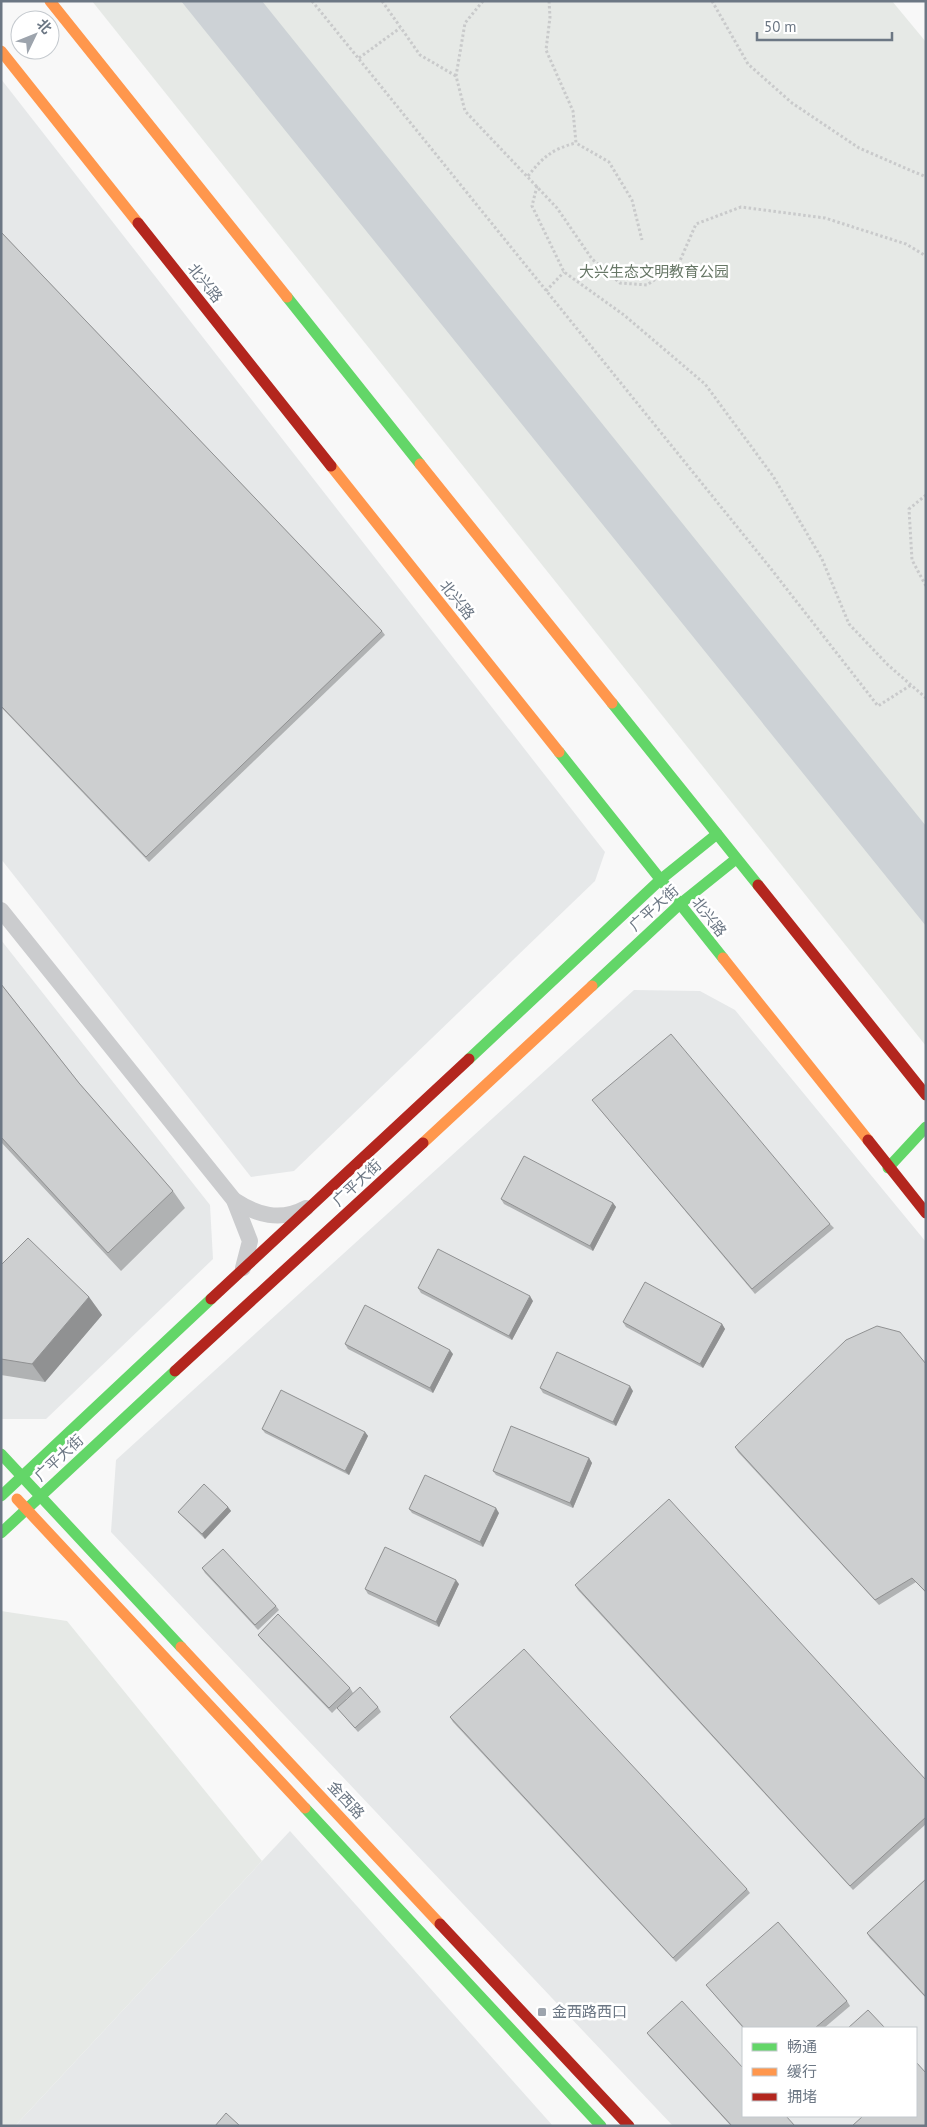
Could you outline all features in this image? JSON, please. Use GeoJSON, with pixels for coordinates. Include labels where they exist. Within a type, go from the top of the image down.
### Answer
{"type":"FeatureCollection","features":[{"type":"Feature","properties":{"kind":"main road"},"geometry":{"type":"LineString","coordinates":[[50,1],[926,1094]]}},
{"type":"Feature","properties":{"kind":"main road","name":"北兴路"},"geometry":{"type":"LineString","coordinates":[[1,52],[888,1168],[926,1213]]}},
{"type":"Feature","properties":{"kind":"main road","name":"广平大街"},"geometry":{"type":"LineString","coordinates":[[3,1489],[23,1476],[243,1268],[660,880],[717,834]]}},
{"type":"Feature","properties":{"kind":"main road","name":"广平大街"},"geometry":{"type":"LineString","coordinates":[[1,1533],[680,904],[736,859]]}},
{"type":"Feature","properties":{"kind":"main road"},"geometry":{"type":"LineString","coordinates":[[888,1168],[926,1127]]}},
{"type":"Feature","properties":{"kind":"main road","name":"金西路"},"geometry":{"type":"LineString","coordinates":[[1,1454],[629,2126]]}},
{"type":"Feature","properties":{"kind":"main road"},"geometry":{"type":"LineString","coordinates":[[3,1489],[27,1509],[602,2126]]}},
{"type":"Feature","properties":{"kind":"street"},"geometry":{"type":"LineString","coordinates":[[1,910],[234,1200],[253,1213],[274,1215],[295,1215],[309,1207]]}},
{"type":"Feature","properties":{"kind":"street"},"geometry":{"type":"LineString","coordinates":[[234,1200],[250,1241],[243,1268]]}},
{"type":"Feature","properties":{"kind":"path"},"geometry":{"type":"LineString","coordinates":[[312,1],[762,558],[878,706],[911,685]]}},
{"type":"Feature","properties":{"kind":"path"},"geometry":{"type":"LineString","coordinates":[[382,1],[420,55],[456,76]]}},
{"type":"Feature","properties":{"kind":"path"},"geometry":{"type":"LineString","coordinates":[[483,1],[465,23],[456,76],[465,111],[557,208],[592,259],[620,283],[647,285],[679,263],[696,224],[741,208],[825,218],[906,244],[926,256]]}},
{"type":"Feature","properties":{"kind":"path"},"geometry":{"type":"LineString","coordinates":[[549,1],[550,17],[546,50],[572,111],[576,144]]}},
{"type":"Feature","properties":{"kind":"path"},"geometry":{"type":"LineString","coordinates":[[712,1],[748,64],[792,103],[859,148],[926,176]]}},
{"type":"Feature","properties":{"kind":"path"},"geometry":{"type":"LineString","coordinates":[[359,58],[400,28]]}},
{"type":"Feature","properties":{"kind":"path"},"geometry":{"type":"LineString","coordinates":[[528,176],[539,162],[557,148],[576,144],[609,162],[632,200],[642,240]]}},
{"type":"Feature","properties":{"kind":"path"},"geometry":{"type":"LineString","coordinates":[[537,186],[532,206],[564,272],[624,315],[705,384],[773,476],[822,559],[849,624],[888,665],[926,698]]}},
{"type":"Feature","properties":{"kind":"path"},"geometry":{"type":"LineString","coordinates":[[546,291],[564,272]]}},
{"type":"Feature","properties":{"kind":"path"},"geometry":{"type":"LineString","coordinates":[[926,495],[909,508],[912,560],[926,586]]}},
{"type":"Feature","properties":{"kind":"shaded area"},"geometry":{"type":"Polygon","coordinates":[[[181,1],[262,1],[926,826],[926,926],[181,1]]]}},
{"type":"Feature","properties":{"kind":"shaded area"},"geometry":{"type":"Polygon","coordinates":[[[1,79],[605,852],[595,881],[294,1171],[251,1177],[1,859],[1,79]]]}},
{"type":"Feature","properties":{"kind":"shaded area"},"geometry":{"type":"Polygon","coordinates":[[[1,940],[210,1205],[213,1259],[46,1419],[1,1419],[1,940]]]}},
{"type":"Feature","properties":{"kind":"shaded area"},"geometry":{"type":"Polygon","coordinates":[[[634,990],[700,991],[735,1010],[926,1242],[926,2126],[673,2126],[111,1532],[116,1460],[634,990]]]}},
{"type":"Feature","properties":{"kind":"shaded area"},"geometry":{"type":"Polygon","coordinates":[[[290,1831],[553,2126],[15,2126],[290,1831]]]}},
{"type":"Feature","properties":{"kind":"green space","name":"大兴生态文明教育公园"},"geometry":{"type":"Polygon","coordinates":[[[92,1],[892,1],[926,42],[926,1046],[92,1]]]}},
{"type":"Feature","properties":{"kind":"green space"},"geometry":{"type":"Polygon","coordinates":[[[1,1611],[67,1621],[262,1861],[15,2126],[1,2126],[1,1611]]]}},
{"type":"Feature","properties":{"kind":"building"},"geometry":{"type":"Polygon","coordinates":[[[1,232],[382,631],[146,857],[1,706],[1,232]]]}},
{"type":"Feature","properties":{"kind":"building"},"geometry":{"type":"Polygon","coordinates":[[[1,984],[79,1083],[173,1191],[108,1253],[1,1137],[1,984]]]}},
{"type":"Feature","properties":{"kind":"building"},"geometry":{"type":"Polygon","coordinates":[[[671,1034],[830,1224],[752,1289],[592,1100],[671,1034]]]}},
{"type":"Feature","properties":{"kind":"building"},"geometry":{"type":"Polygon","coordinates":[[[524,1156],[613,1203],[590,1246],[501,1199],[524,1156]]]}},
{"type":"Feature","properties":{"kind":"building"},"geometry":{"type":"Polygon","coordinates":[[[28,1238],[89,1297],[32,1364],[1,1359],[1,1265],[28,1238]]]}},
{"type":"Feature","properties":{"kind":"building"},"geometry":{"type":"Polygon","coordinates":[[[438,1249],[530,1296],[509,1336],[418,1288],[438,1249]]]}},
{"type":"Feature","properties":{"kind":"building"},"geometry":{"type":"Polygon","coordinates":[[[645,1282],[722,1324],[700,1364],[623,1322],[645,1282]]]}},
{"type":"Feature","properties":{"kind":"building"},"geometry":{"type":"Polygon","coordinates":[[[365,1305],[450,1350],[430,1388],[345,1344],[365,1305]]]}},
{"type":"Feature","properties":{"kind":"building"},"geometry":{"type":"Polygon","coordinates":[[[877,1326],[900,1332],[926,1364],[926,1592],[912,1578],[875,1600],[735,1447],[846,1340],[877,1326]]]}},
{"type":"Feature","properties":{"kind":"building"},"geometry":{"type":"Polygon","coordinates":[[[557,1352],[630,1386],[613,1422],[540,1388],[557,1352]]]}},
{"type":"Feature","properties":{"kind":"building"},"geometry":{"type":"Polygon","coordinates":[[[281,1390],[365,1432],[345,1471],[262,1429],[281,1390]]]}},
{"type":"Feature","properties":{"kind":"building"},"geometry":{"type":"Polygon","coordinates":[[[511,1426],[589,1458],[570,1503],[493,1471],[511,1426]]]}},
{"type":"Feature","properties":{"kind":"building"},"geometry":{"type":"Polygon","coordinates":[[[425,1475],[496,1508],[480,1542],[409,1509],[425,1475]]]}},
{"type":"Feature","properties":{"kind":"building"},"geometry":{"type":"Polygon","coordinates":[[[204,1484],[228,1507],[202,1534],[178,1512],[204,1484]]]}},
{"type":"Feature","properties":{"kind":"building"},"geometry":{"type":"Polygon","coordinates":[[[669,1499],[926,1780],[926,1817],[850,1886],[575,1585],[669,1499]]]}},
{"type":"Feature","properties":{"kind":"building"},"geometry":{"type":"Polygon","coordinates":[[[385,1547],[456,1580],[436,1622],[365,1589],[385,1547]]]}},
{"type":"Feature","properties":{"kind":"building"},"geometry":{"type":"Polygon","coordinates":[[[223,1549],[276,1606],[255,1625],[202,1568],[223,1549]]]}},
{"type":"Feature","properties":{"kind":"building"},"geometry":{"type":"Polygon","coordinates":[[[278,1614],[350,1688],[329,1708],[258,1635],[278,1614]]]}},
{"type":"Feature","properties":{"kind":"building"},"geometry":{"type":"Polygon","coordinates":[[[524,1649],[747,1889],[673,1958],[450,1717],[524,1649]]]}},
{"type":"Feature","properties":{"kind":"building"},"geometry":{"type":"Polygon","coordinates":[[[360,1687],[378,1707],[355,1728],[337,1708],[360,1687]]]}},
{"type":"Feature","properties":{"kind":"building"},"geometry":{"type":"Polygon","coordinates":[[[926,1879],[926,1997],[867,1933],[926,1879]]]}},
{"type":"Feature","properties":{"kind":"building"},"geometry":{"type":"Polygon","coordinates":[[[778,1922],[847,2001],[816,2027],[743,2027],[706,1985],[778,1922]]]}},
{"type":"Feature","properties":{"kind":"building"},"geometry":{"type":"Polygon","coordinates":[[[682,2001],[742,2067],[742,2117],[787,2117],[795,2126],[732,2126],[647,2033],[682,2001]]]}},
{"type":"Feature","properties":{"kind":"building"},"geometry":{"type":"Polygon","coordinates":[[[868,2010],[884,2027],[849,2027],[868,2010]]]}},
{"type":"Feature","properties":{"kind":"building"},"geometry":{"type":"Polygon","coordinates":[[[917,2063],[926,2073],[926,2126],[852,2126],[862,2117],[917,2117],[917,2063]]]}},
{"type":"Feature","properties":{"kind":"building"},"geometry":{"type":"Polygon","coordinates":[[[226,2113],[240,2126],[215,2126],[226,2113]]]}},
{"type":"Feature","properties":{"kind":"traffic: fast"},"geometry":{"type":"LineString","coordinates":[[287,297],[420,464]]}},
{"type":"Feature","properties":{"kind":"traffic: fast"},"geometry":{"type":"LineString","coordinates":[[612,703],[758,885]]}},
{"type":"Feature","properties":{"kind":"traffic: fast"},"geometry":{"type":"LineString","coordinates":[[559,752],[723,958]]}},
{"type":"Feature","properties":{"kind":"traffic: fast"},"geometry":{"type":"LineString","coordinates":[[469,1059],[660,880],[717,834]]}},
{"type":"Feature","properties":{"kind":"traffic: fast"},"geometry":{"type":"LineString","coordinates":[[592,986],[680,904],[736,859]]}},
{"type":"Feature","properties":{"kind":"traffic: fast"},"geometry":{"type":"LineString","coordinates":[[888,1168],[926,1127]]}},
{"type":"Feature","properties":{"kind":"traffic: fast"},"geometry":{"type":"LineString","coordinates":[[1,1496],[211,1299]]}},
{"type":"Feature","properties":{"kind":"traffic: fast"},"geometry":{"type":"LineString","coordinates":[[1,1533],[175,1371]]}},
{"type":"Feature","properties":{"kind":"traffic: fast"},"geometry":{"type":"LineString","coordinates":[[1,1454],[181,1647]]}},
{"type":"Feature","properties":{"kind":"traffic: fast"},"geometry":{"type":"LineString","coordinates":[[305,1808],[601,2126]]}},
{"type":"Feature","properties":{"kind":"traffic: slow"},"geometry":{"type":"LineString","coordinates":[[50,1],[287,297]]}},
{"type":"Feature","properties":{"kind":"traffic: slow"},"geometry":{"type":"LineString","coordinates":[[1,51],[138,223]]}},
{"type":"Feature","properties":{"kind":"traffic: slow"},"geometry":{"type":"LineString","coordinates":[[420,464],[612,703]]}},
{"type":"Feature","properties":{"kind":"traffic: slow"},"geometry":{"type":"LineString","coordinates":[[331,466],[559,752]]}},
{"type":"Feature","properties":{"kind":"traffic: slow"},"geometry":{"type":"LineString","coordinates":[[723,958],[868,1140]]}},
{"type":"Feature","properties":{"kind":"traffic: slow"},"geometry":{"type":"LineString","coordinates":[[423,1143],[592,986]]}},
{"type":"Feature","properties":{"kind":"traffic: slow"},"geometry":{"type":"LineString","coordinates":[[17,1499],[305,1808]]}},
{"type":"Feature","properties":{"kind":"traffic: slow"},"geometry":{"type":"LineString","coordinates":[[181,1647],[440,1924]]}},
{"type":"Feature","properties":{"kind":"traffic: jam"},"geometry":{"type":"LineString","coordinates":[[138,223],[331,466]]}},
{"type":"Feature","properties":{"kind":"traffic: jam"},"geometry":{"type":"LineString","coordinates":[[758,885],[926,1095]]}},
{"type":"Feature","properties":{"kind":"traffic: jam"},"geometry":{"type":"LineString","coordinates":[[211,1299],[469,1059]]}},
{"type":"Feature","properties":{"kind":"traffic: jam"},"geometry":{"type":"LineString","coordinates":[[868,1140],[926,1213]]}},
{"type":"Feature","properties":{"kind":"traffic: jam"},"geometry":{"type":"LineString","coordinates":[[175,1371],[423,1143]]}},
{"type":"Feature","properties":{"kind":"traffic: jam"},"geometry":{"type":"LineString","coordinates":[[440,1924],[629,2126]]}},
{"type":"Feature","properties":{"kind":"place","name":"金西路西口"},"geometry":{"type":"Point","coordinates":[542,2012]}}]}
